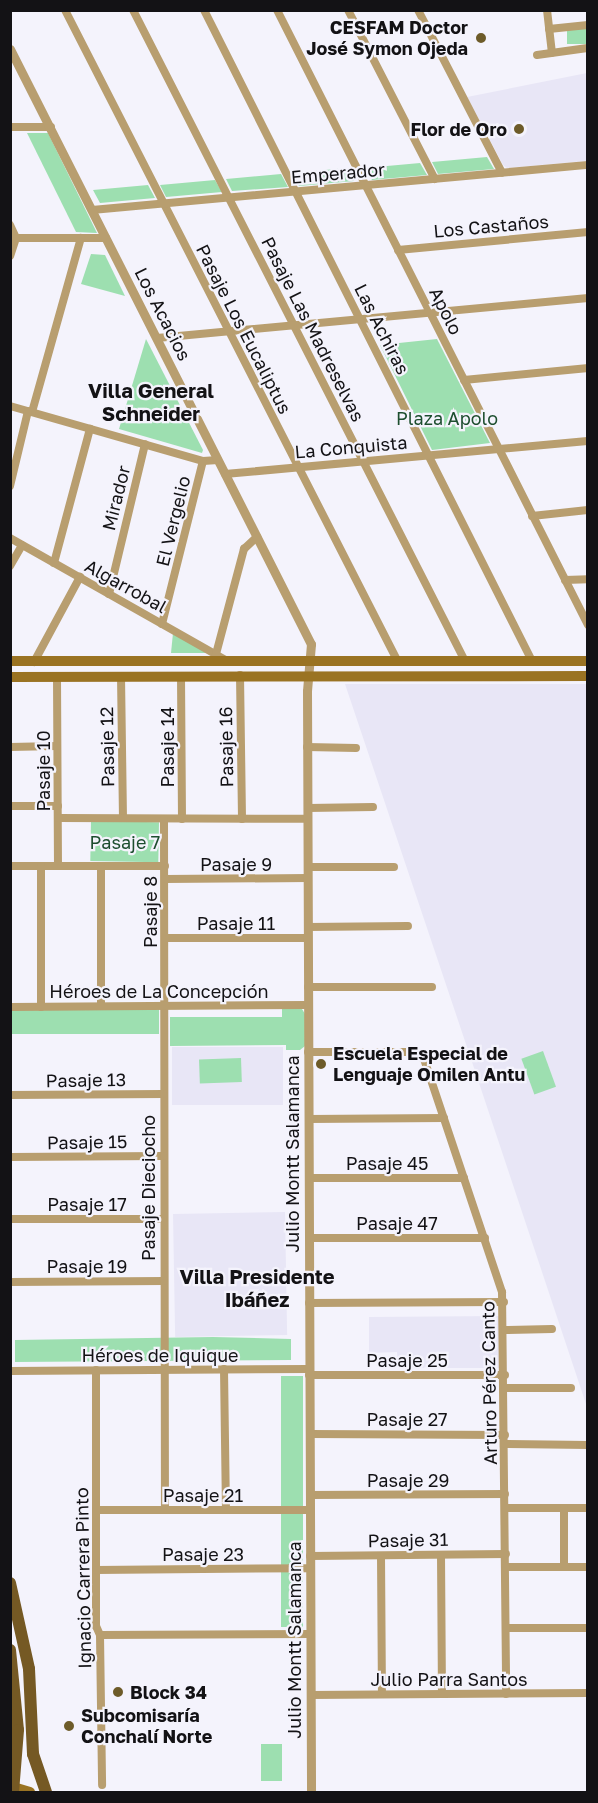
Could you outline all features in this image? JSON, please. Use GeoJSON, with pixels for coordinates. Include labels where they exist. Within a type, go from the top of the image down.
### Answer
{"type":"FeatureCollection","features":[{"type":"Feature","properties":{"kind":"main road"},"geometry":{"type":"LineString","coordinates":[[10,661],[588,661]]}},
{"type":"Feature","properties":{"kind":"main road"},"geometry":{"type":"LineString","coordinates":[[10,677],[588,676]]}},
{"type":"Feature","properties":{"kind":"main road"},"geometry":{"type":"LineString","coordinates":[[10,1583],[29,1670],[34,1762],[46,1792]]}},
{"type":"Feature","properties":{"kind":"main road"},"geometry":{"type":"LineString","coordinates":[[10,1650],[17,1720],[13,1788],[30,1792]]}},
{"type":"Feature","properties":{"kind":"street","name":"Pasaje Los Eucaliptus"},"geometry":{"type":"LineString","coordinates":[[65,10],[397,660]]}},
{"type":"Feature","properties":{"kind":"street","name":"Pasaje Las Madreselvas"},"geometry":{"type":"LineString","coordinates":[[133,10],[465,661]]}},
{"type":"Feature","properties":{"kind":"street","name":"Las Achiras"},"geometry":{"type":"LineString","coordinates":[[204,10],[532,661]]}},
{"type":"Feature","properties":{"kind":"street","name":"Apolo"},"geometry":{"type":"LineString","coordinates":[[277,10],[588,625]]}},
{"type":"Feature","properties":{"kind":"street"},"geometry":{"type":"LineString","coordinates":[[348,10],[435,179]]}},
{"type":"Feature","properties":{"kind":"street"},"geometry":{"type":"LineString","coordinates":[[418,10],[502,173]]}},
{"type":"Feature","properties":{"kind":"street"},"geometry":{"type":"LineString","coordinates":[[547,10],[552,53]]}},
{"type":"Feature","properties":{"kind":"street"},"geometry":{"type":"LineString","coordinates":[[549,29],[588,25]]}},
{"type":"Feature","properties":{"kind":"street"},"geometry":{"type":"LineString","coordinates":[[537,55],[588,48]]}},
{"type":"Feature","properties":{"kind":"street","name":"Los Acacios"},"geometry":{"type":"LineString","coordinates":[[10,49],[310,641],[310,660]]}},
{"type":"Feature","properties":{"kind":"street"},"geometry":{"type":"LineString","coordinates":[[10,128],[51,128]]}},
{"type":"Feature","properties":{"kind":"street","name":"Emperador"},"geometry":{"type":"LineString","coordinates":[[92,210],[588,165]]}},
{"type":"Feature","properties":{"kind":"street"},"geometry":{"type":"LineString","coordinates":[[10,225],[13,238],[10,256]]}},
{"type":"Feature","properties":{"kind":"street","name":"Los Castaños"},"geometry":{"type":"LineString","coordinates":[[398,250],[588,232]]}},
{"type":"Feature","properties":{"kind":"street"},"geometry":{"type":"LineString","coordinates":[[13,238],[106,238]]}},
{"type":"Feature","properties":{"kind":"street"},"geometry":{"type":"LineString","coordinates":[[10,486],[81,238]]}},
{"type":"Feature","properties":{"kind":"street"},"geometry":{"type":"LineString","coordinates":[[156,338],[588,298]]}},
{"type":"Feature","properties":{"kind":"street"},"geometry":{"type":"LineString","coordinates":[[464,380],[588,368]]}},
{"type":"Feature","properties":{"kind":"street"},"geometry":{"type":"LineString","coordinates":[[10,406],[203,461],[218,460]]}},
{"type":"Feature","properties":{"kind":"street"},"geometry":{"type":"LineString","coordinates":[[54,563],[90,429]]}},
{"type":"Feature","properties":{"kind":"street","name":"La Conquista"},"geometry":{"type":"LineString","coordinates":[[225,474],[588,441]]}},
{"type":"Feature","properties":{"kind":"street","name":"Mirador"},"geometry":{"type":"LineString","coordinates":[[109,594],[145,444]]}},
{"type":"Feature","properties":{"kind":"street","name":"El Vergelio"},"geometry":{"type":"LineString","coordinates":[[162,624],[203,461]]}},
{"type":"Feature","properties":{"kind":"street"},"geometry":{"type":"LineString","coordinates":[[532,516],[588,510]]}},
{"type":"Feature","properties":{"kind":"street"},"geometry":{"type":"LineString","coordinates":[[216,654],[244,549],[257,537]]}},
{"type":"Feature","properties":{"kind":"street","name":"Algarrobal"},"geometry":{"type":"LineString","coordinates":[[10,538],[226,660]]}},
{"type":"Feature","properties":{"kind":"street"},"geometry":{"type":"LineString","coordinates":[[10,566],[22,544]]}},
{"type":"Feature","properties":{"kind":"street"},"geometry":{"type":"LineString","coordinates":[[34,662],[80,577]]}},
{"type":"Feature","properties":{"kind":"street"},"geometry":{"type":"LineString","coordinates":[[565,580],[588,579]]}},
{"type":"Feature","properties":{"kind":"street","name":"Julio Montt Salamanca"},"geometry":{"type":"LineString","coordinates":[[310,660],[308,675],[312,747],[308,808],[308,1052],[311,1792]]}},
{"type":"Feature","properties":{"kind":"street","name":"Pasaje 16"},"geometry":{"type":"LineString","coordinates":[[240,675],[242,819]]}},
{"type":"Feature","properties":{"kind":"street","name":"Pasaje 10"},"geometry":{"type":"LineString","coordinates":[[57,676],[58,866]]}},
{"type":"Feature","properties":{"kind":"street","name":"Pasaje 12"},"geometry":{"type":"LineString","coordinates":[[121,676],[123,818]]}},
{"type":"Feature","properties":{"kind":"street","name":"Pasaje 14"},"geometry":{"type":"LineString","coordinates":[[181,676],[182,819]]}},
{"type":"Feature","properties":{"kind":"street"},"geometry":{"type":"LineString","coordinates":[[10,747],[57,746]]}},
{"type":"Feature","properties":{"kind":"street"},"geometry":{"type":"LineString","coordinates":[[312,747],[357,748]]}},
{"type":"Feature","properties":{"kind":"street"},"geometry":{"type":"LineString","coordinates":[[10,806],[58,806]]}},
{"type":"Feature","properties":{"kind":"street"},"geometry":{"type":"LineString","coordinates":[[308,808],[373,807]]}},
{"type":"Feature","properties":{"kind":"street"},"geometry":{"type":"LineString","coordinates":[[58,818],[308,819]]}},
{"type":"Feature","properties":{"kind":"street","name":"Pasaje 8"},"geometry":{"type":"LineString","coordinates":[[164,819],[164,1006]]}},
{"type":"Feature","properties":{"kind":"street"},"geometry":{"type":"LineString","coordinates":[[10,866],[165,866]]}},
{"type":"Feature","properties":{"kind":"street"},"geometry":{"type":"LineString","coordinates":[[40,866],[41,1007]]}},
{"type":"Feature","properties":{"kind":"street"},"geometry":{"type":"LineString","coordinates":[[101,866],[101,1006]]}},
{"type":"Feature","properties":{"kind":"street"},"geometry":{"type":"LineString","coordinates":[[308,867],[394,867]]}},
{"type":"Feature","properties":{"kind":"street","name":"Pasaje 9"},"geometry":{"type":"LineString","coordinates":[[165,879],[308,878]]}},
{"type":"Feature","properties":{"kind":"street"},"geometry":{"type":"LineString","coordinates":[[308,927],[408,926]]}},
{"type":"Feature","properties":{"kind":"street","name":"Pasaje 11"},"geometry":{"type":"LineString","coordinates":[[165,938],[308,938]]}},
{"type":"Feature","properties":{"kind":"street"},"geometry":{"type":"LineString","coordinates":[[308,987],[432,987]]}},
{"type":"Feature","properties":{"kind":"street","name":"Héroes de La Concepción"},"geometry":{"type":"LineString","coordinates":[[10,1007],[308,1005]]}},
{"type":"Feature","properties":{"kind":"street","name":"Pasaje Dieciocho"},"geometry":{"type":"LineString","coordinates":[[164,1006],[165,1510]]}},
{"type":"Feature","properties":{"kind":"street","name":"Arturo Pérez Canto"},"geometry":{"type":"LineString","coordinates":[[308,1052],[416,1053],[426,1062],[485,1238],[504,1302],[507,1694]]}},
{"type":"Feature","properties":{"kind":"street","name":"Pasaje 13"},"geometry":{"type":"LineString","coordinates":[[10,1095],[163,1094]]}},
{"type":"Feature","properties":{"kind":"street"},"geometry":{"type":"LineString","coordinates":[[309,1119],[444,1118]]}},
{"type":"Feature","properties":{"kind":"street","name":"Pasaje 15"},"geometry":{"type":"LineString","coordinates":[[10,1157],[163,1156]]}},
{"type":"Feature","properties":{"kind":"street","name":"Pasaje 45"},"geometry":{"type":"LineString","coordinates":[[309,1178],[464,1178]]}},
{"type":"Feature","properties":{"kind":"street","name":"Pasaje 17"},"geometry":{"type":"LineString","coordinates":[[10,1219],[163,1219]]}},
{"type":"Feature","properties":{"kind":"street","name":"Pasaje 47"},"geometry":{"type":"LineString","coordinates":[[309,1238],[485,1238]]}},
{"type":"Feature","properties":{"kind":"street","name":"Pasaje 19"},"geometry":{"type":"LineString","coordinates":[[10,1282],[164,1281]]}},
{"type":"Feature","properties":{"kind":"street"},"geometry":{"type":"LineString","coordinates":[[309,1303],[504,1302]]}},
{"type":"Feature","properties":{"kind":"street"},"geometry":{"type":"LineString","coordinates":[[505,1330],[552,1329]]}},
{"type":"Feature","properties":{"kind":"street","name":"Ignacio Carrera Pinto"},"geometry":{"type":"LineString","coordinates":[[96,1370],[96,1629],[100,1635],[102,1785]]}},
{"type":"Feature","properties":{"kind":"street"},"geometry":{"type":"LineString","coordinates":[[224,1370],[226,1510]]}},
{"type":"Feature","properties":{"kind":"street","name":"Héroes de Iquique"},"geometry":{"type":"LineString","coordinates":[[10,1371],[309,1372]]}},
{"type":"Feature","properties":{"kind":"street","name":"Pasaje 25"},"geometry":{"type":"LineString","coordinates":[[309,1372],[505,1375]]}},
{"type":"Feature","properties":{"kind":"street"},"geometry":{"type":"LineString","coordinates":[[505,1388],[571,1388]]}},
{"type":"Feature","properties":{"kind":"street","name":"Pasaje 27"},"geometry":{"type":"LineString","coordinates":[[310,1434],[505,1435]]}},
{"type":"Feature","properties":{"kind":"street"},"geometry":{"type":"LineString","coordinates":[[505,1444],[588,1445]]}},
{"type":"Feature","properties":{"kind":"street","name":"Pasaje 29"},"geometry":{"type":"LineString","coordinates":[[310,1495],[506,1494]]}},
{"type":"Feature","properties":{"kind":"street"},"geometry":{"type":"LineString","coordinates":[[506,1508],[588,1508]]}},
{"type":"Feature","properties":{"kind":"street"},"geometry":{"type":"LineString","coordinates":[[564,1508],[564,1567]]}},
{"type":"Feature","properties":{"kind":"street","name":"Pasaje 21"},"geometry":{"type":"LineString","coordinates":[[96,1510],[310,1510]]}},
{"type":"Feature","properties":{"kind":"street","name":"Pasaje 31"},"geometry":{"type":"LineString","coordinates":[[310,1556],[506,1554]]}},
{"type":"Feature","properties":{"kind":"street"},"geometry":{"type":"LineString","coordinates":[[441,1555],[442,1694]]}},
{"type":"Feature","properties":{"kind":"street"},"geometry":{"type":"LineString","coordinates":[[381,1556],[382,1694]]}},
{"type":"Feature","properties":{"kind":"street"},"geometry":{"type":"LineString","coordinates":[[506,1567],[588,1567]]}},
{"type":"Feature","properties":{"kind":"street","name":"Pasaje 23"},"geometry":{"type":"LineString","coordinates":[[96,1570],[310,1568]]}},
{"type":"Feature","properties":{"kind":"street"},"geometry":{"type":"LineString","coordinates":[[506,1628],[588,1628]]}},
{"type":"Feature","properties":{"kind":"street"},"geometry":{"type":"LineString","coordinates":[[100,1635],[310,1634]]}},
{"type":"Feature","properties":{"kind":"street","name":"Julio Parra Santos"},"geometry":{"type":"LineString","coordinates":[[311,1695],[588,1693]]}},
{"type":"Feature","properties":{"kind":"shaded area","name":"Flor de Oro"},"geometry":{"type":"Polygon","coordinates":[[[587,73],[587,161],[507,168],[503,165],[467,97],[587,73]]]}},
{"type":"Feature","properties":{"kind":"shaded area"},"geometry":{"type":"Polygon","coordinates":[[[345,684],[587,684],[587,1407],[471,1059],[345,684]]]}},
{"type":"Feature","properties":{"kind":"shaded area"},"geometry":{"type":"Polygon","coordinates":[[[172,1047],[283,1047],[283,1105],[172,1105],[172,1047]]]}},
{"type":"Feature","properties":{"kind":"shaded area"},"geometry":{"type":"Polygon","coordinates":[[[285,1212],[287,1335],[175,1337],[173,1214],[285,1212]]]}},
{"type":"Feature","properties":{"kind":"shaded area"},"geometry":{"type":"Polygon","coordinates":[[[499,1316],[499,1368],[398,1368],[397,1352],[369,1353],[369,1317],[499,1316]]]}},
{"type":"Feature","properties":{"kind":"green space"},"geometry":{"type":"Polygon","coordinates":[[[567,29],[587,29],[587,44],[567,44],[567,29]]]}},
{"type":"Feature","properties":{"kind":"green space"},"geometry":{"type":"Polygon","coordinates":[[[27,133],[48,133],[97,233],[76,232],[27,133]]]}},
{"type":"Feature","properties":{"kind":"green space"},"geometry":{"type":"Polygon","coordinates":[[[487,157],[494,169],[438,174],[432,162],[487,157]]]}},
{"type":"Feature","properties":{"kind":"green space"},"geometry":{"type":"Polygon","coordinates":[[[420,163],[427,175],[372,180],[365,168],[420,163]]]}},
{"type":"Feature","properties":{"kind":"green space"},"geometry":{"type":"Polygon","coordinates":[[[347,168],[354,181],[299,186],[292,173],[347,168]]]}},
{"type":"Feature","properties":{"kind":"green space"},"geometry":{"type":"Polygon","coordinates":[[[281,174],[288,187],[232,191],[226,179],[281,174]]]}},
{"type":"Feature","properties":{"kind":"green space"},"geometry":{"type":"Polygon","coordinates":[[[215,180],[222,192],[166,197],[160,185],[215,180]]]}},
{"type":"Feature","properties":{"kind":"green space"},"geometry":{"type":"Polygon","coordinates":[[[148,185],[155,198],[100,203],[93,190],[148,185]]]}},
{"type":"Feature","properties":{"kind":"green space"},"geometry":{"type":"Polygon","coordinates":[[[91,254],[105,255],[125,296],[81,284],[91,254]]]}},
{"type":"Feature","properties":{"kind":"green space"},"geometry":{"type":"Polygon","coordinates":[[[146,339],[203,450],[202,453],[119,429],[146,339]]]}},
{"type":"Feature","properties":{"kind":"green space","name":"Plaza Apolo"},"geometry":{"type":"Polygon","coordinates":[[[437,339],[490,443],[432,450],[380,345],[437,339]]]}},
{"type":"Feature","properties":{"kind":"green space"},"geometry":{"type":"Polygon","coordinates":[[[173,633],[209,653],[171,653],[173,633]]]}},
{"type":"Feature","properties":{"kind":"green space","name":"Pasaje 7"},"geometry":{"type":"Polygon","coordinates":[[[91,821],[159,822],[158,862],[90,861],[91,821]]]}},
{"type":"Feature","properties":{"kind":"green space"},"geometry":{"type":"Polygon","coordinates":[[[10,1007],[159,1007],[159,1034],[10,1034],[10,1007]]]}},
{"type":"Feature","properties":{"kind":"green space"},"geometry":{"type":"Polygon","coordinates":[[[282,1009],[302,1009],[305,1014],[305,1046],[300,1050],[286,1050],[286,1045],[170,1046],[170,1017],[282,1017],[282,1009]]]}},
{"type":"Feature","properties":{"kind":"green space"},"geometry":{"type":"Polygon","coordinates":[[[543,1051],[556,1087],[534,1095],[521,1059],[543,1051]]]}},
{"type":"Feature","properties":{"kind":"green space"},"geometry":{"type":"Polygon","coordinates":[[[241,1058],[242,1082],[200,1083],[199,1059],[241,1058]]]}},
{"type":"Feature","properties":{"kind":"green space"},"geometry":{"type":"Polygon","coordinates":[[[213,1337],[291,1339],[291,1360],[15,1362],[15,1340],[213,1337]]]}},
{"type":"Feature","properties":{"kind":"green space"},"geometry":{"type":"Polygon","coordinates":[[[281,1376],[303,1376],[303,1627],[281,1627],[281,1376]]]}},
{"type":"Feature","properties":{"kind":"green space"},"geometry":{"type":"Polygon","coordinates":[[[261,1744],[282,1744],[282,1781],[261,1781],[261,1744]]]}},
{"type":"Feature","properties":{"kind":"place","name":"CESFAM Doctor José Symon Ojeda"},"geometry":{"type":"Point","coordinates":[481,38]}},
{"type":"Feature","properties":{"kind":"place","name":"Flor de Oro"},"geometry":{"type":"Point","coordinates":[519,129]}},
{"type":"Feature","properties":{"kind":"place","name":"Escuela Especial de Lenguaje Omilen Antu"},"geometry":{"type":"Point","coordinates":[321,1064]}},
{"type":"Feature","properties":{"kind":"place","name":"Block 34"},"geometry":{"type":"Point","coordinates":[118,1692]}},
{"type":"Feature","properties":{"kind":"place","name":"Subcomisaría Conchalí Norte"},"geometry":{"type":"Point","coordinates":[69,1726]}},
{"type":"Feature","properties":{"kind":"district","name":"Villa General Schneider"},"geometry":{"type":"Point","coordinates":[151,402]}},
{"type":"Feature","properties":{"kind":"district","name":"Villa Presidente Ibáñez"},"geometry":{"type":"Point","coordinates":[257,1288]}}]}
